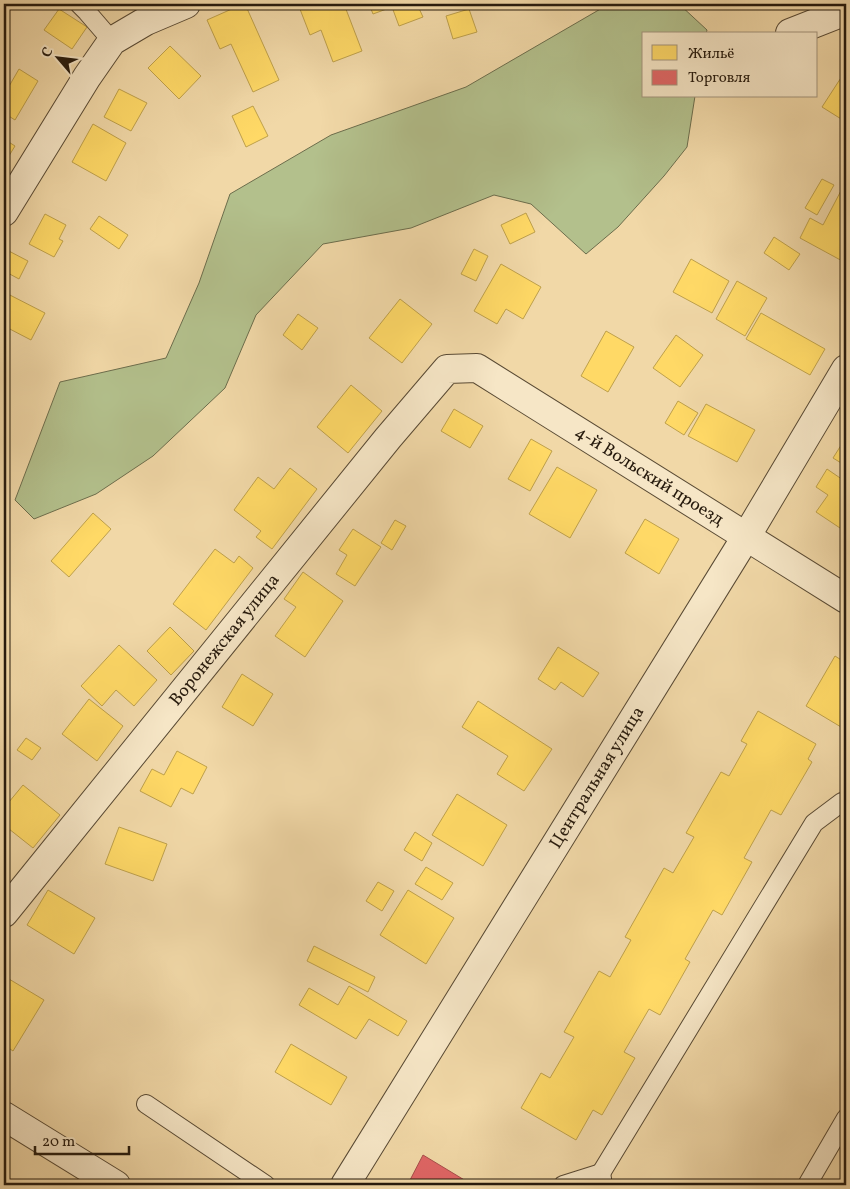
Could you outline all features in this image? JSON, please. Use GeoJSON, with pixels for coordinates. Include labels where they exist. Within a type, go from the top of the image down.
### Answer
{"type":"FeatureCollection","features":[{"type":"Feature","properties":{"kind":"street"},"geometry":{"type":"LineString","coordinates":[[4,212],[87,77],[112,41],[146,20],[186,4]]}},
{"type":"Feature","properties":{"kind":"street"},"geometry":{"type":"LineString","coordinates":[[793,32],[846,11]]}},
{"type":"Feature","properties":{"kind":"street","name":"4-й Вольский проезд"},"geometry":{"type":"LineString","coordinates":[[447,369],[477,368],[846,599]]}},
{"type":"Feature","properties":{"kind":"street","name":"Воронежская улица"},"geometry":{"type":"LineString","coordinates":[[4,913],[388,438],[447,369]]}},
{"type":"Feature","properties":{"kind":"street","name":"Центральная улица"},"geometry":{"type":"LineString","coordinates":[[345,1185],[746,537],[846,369]]}},
{"type":"Feature","properties":{"kind":"street"},"geometry":{"type":"LineString","coordinates":[[4,1116],[116,1185]]}},
{"type":"Feature","properties":{"kind":"lane"},"geometry":{"type":"LineString","coordinates":[[78,4],[112,41]]}},
{"type":"Feature","properties":{"kind":"lane"},"geometry":{"type":"LineString","coordinates":[[563,1185],[602,1179],[814,823],[842,802],[846,802]]}},
{"type":"Feature","properties":{"kind":"lane"},"geometry":{"type":"LineString","coordinates":[[146,1104],[266,1185]]}},
{"type":"Feature","properties":{"kind":"lane"},"geometry":{"type":"LineString","coordinates":[[807,1185],[846,1118]]}},
{"type":"Feature","properties":{"kind":"green space"},"geometry":{"type":"Polygon","coordinates":[[[609,4],[679,4],[707,30],[706,32],[642,32],[642,98],[695,98],[687,147],[664,176],[618,227],[586,254],[531,204],[494,195],[411,228],[323,244],[256,315],[225,388],[153,456],[96,494],[34,519],[15,500],[60,382],[166,358],[199,283],[230,194],[331,135],[466,87],[609,4]]]}},
{"type":"Feature","properties":{"kind":"building: Жильё"},"geometry":{"type":"Polygon","coordinates":[[[245,4],[279,80],[253,92],[231,44],[220,49],[207,20],[245,4]]]}},
{"type":"Feature","properties":{"kind":"building: Жильё"},"geometry":{"type":"Polygon","coordinates":[[[298,4],[344,4],[362,51],[333,62],[321,30],[310,35],[298,4]]]}},
{"type":"Feature","properties":{"kind":"building: Жильё"},"geometry":{"type":"Polygon","coordinates":[[[369,4],[417,4],[423,17],[399,26],[392,7],[373,14],[369,4]]]}},
{"type":"Feature","properties":{"kind":"building: Жильё"},"geometry":{"type":"Polygon","coordinates":[[[59,9],[87,27],[72,49],[44,30],[59,9]]]}},
{"type":"Feature","properties":{"kind":"building: Жильё"},"geometry":{"type":"Polygon","coordinates":[[[469,9],[477,32],[453,39],[446,16],[469,9]]]}},
{"type":"Feature","properties":{"kind":"building: Жильё"},"geometry":{"type":"Polygon","coordinates":[[[170,46],[201,76],[179,99],[148,68],[170,46]]]}},
{"type":"Feature","properties":{"kind":"building: Жильё"},"geometry":{"type":"Polygon","coordinates":[[[19,69],[38,81],[15,120],[4,113],[4,95],[19,69]]]}},
{"type":"Feature","properties":{"kind":"building: Жильё"},"geometry":{"type":"Polygon","coordinates":[[[846,70],[846,122],[822,107],[846,70]]]}},
{"type":"Feature","properties":{"kind":"building: Жильё"},"geometry":{"type":"Polygon","coordinates":[[[119,89],[147,103],[131,131],[104,117],[119,89]]]}},
{"type":"Feature","properties":{"kind":"building: Жильё"},"geometry":{"type":"Polygon","coordinates":[[[253,106],[268,136],[246,147],[232,116],[253,106]]]}},
{"type":"Feature","properties":{"kind":"building: Жильё"},"geometry":{"type":"Polygon","coordinates":[[[93,124],[126,143],[106,181],[72,162],[93,124]]]}},
{"type":"Feature","properties":{"kind":"building: Жильё"},"geometry":{"type":"Polygon","coordinates":[[[4,139],[15,146],[4,164],[4,139]]]}},
{"type":"Feature","properties":{"kind":"building: Жильё"},"geometry":{"type":"Polygon","coordinates":[[[822,179],[834,185],[817,215],[805,208],[822,179]]]}},
{"type":"Feature","properties":{"kind":"building: Жильё"},"geometry":{"type":"Polygon","coordinates":[[[844,185],[846,186],[846,263],[800,238],[810,218],[823,225],[844,185]]]}},
{"type":"Feature","properties":{"kind":"building: Жильё"},"geometry":{"type":"Polygon","coordinates":[[[526,213],[535,232],[510,244],[501,225],[526,213]]]}},
{"type":"Feature","properties":{"kind":"building: Жильё"},"geometry":{"type":"Polygon","coordinates":[[[45,214],[66,225],[59,239],[63,241],[54,257],[29,244],[45,214]]]}},
{"type":"Feature","properties":{"kind":"building: Жильё"},"geometry":{"type":"Polygon","coordinates":[[[99,216],[128,235],[119,249],[90,229],[99,216]]]}},
{"type":"Feature","properties":{"kind":"building: Жильё"},"geometry":{"type":"Polygon","coordinates":[[[774,237],[800,254],[789,270],[764,253],[774,237]]]}},
{"type":"Feature","properties":{"kind":"building: Жильё"},"geometry":{"type":"Polygon","coordinates":[[[5,249],[28,261],[19,279],[4,271],[5,249]]]}},
{"type":"Feature","properties":{"kind":"building: Жильё"},"geometry":{"type":"Polygon","coordinates":[[[474,249],[488,256],[476,281],[461,274],[474,249]]]}},
{"type":"Feature","properties":{"kind":"building: Жильё"},"geometry":{"type":"Polygon","coordinates":[[[691,259],[729,281],[712,313],[673,292],[691,259]]]}},
{"type":"Feature","properties":{"kind":"building: Жильё"},"geometry":{"type":"Polygon","coordinates":[[[501,264],[541,287],[523,319],[506,309],[497,324],[474,311],[501,264]]]}},
{"type":"Feature","properties":{"kind":"building: Жильё"},"geometry":{"type":"Polygon","coordinates":[[[737,281],[767,298],[745,336],[716,319],[737,281]]]}},
{"type":"Feature","properties":{"kind":"building: Жильё"},"geometry":{"type":"Polygon","coordinates":[[[4,292],[45,313],[31,340],[4,326],[4,292]]]}},
{"type":"Feature","properties":{"kind":"building: Жильё"},"geometry":{"type":"Polygon","coordinates":[[[400,299],[432,324],[402,363],[369,338],[400,299]]]}},
{"type":"Feature","properties":{"kind":"building: Жильё"},"geometry":{"type":"Polygon","coordinates":[[[761,313],[825,349],[810,375],[746,339],[761,313]]]}},
{"type":"Feature","properties":{"kind":"building: Жильё"},"geometry":{"type":"Polygon","coordinates":[[[298,314],[318,328],[302,350],[283,335],[298,314]]]}},
{"type":"Feature","properties":{"kind":"building: Жильё"},"geometry":{"type":"Polygon","coordinates":[[[606,331],[634,347],[608,392],[581,376],[606,331]]]}},
{"type":"Feature","properties":{"kind":"building: Жильё"},"geometry":{"type":"Polygon","coordinates":[[[676,335],[703,355],[680,387],[653,368],[676,335]]]}},
{"type":"Feature","properties":{"kind":"building: Жильё"},"geometry":{"type":"Polygon","coordinates":[[[351,385],[382,411],[348,453],[317,427],[351,385]]]}},
{"type":"Feature","properties":{"kind":"building: Жильё"},"geometry":{"type":"Polygon","coordinates":[[[678,401],[698,413],[684,435],[665,423],[678,401]]]}},
{"type":"Feature","properties":{"kind":"building: Жильё"},"geometry":{"type":"Polygon","coordinates":[[[706,404],[755,430],[737,462],[688,436],[706,404]]]}},
{"type":"Feature","properties":{"kind":"building: Жильё"},"geometry":{"type":"Polygon","coordinates":[[[454,409],[483,426],[470,448],[441,431],[454,409]]]}},
{"type":"Feature","properties":{"kind":"building: Жильё"},"geometry":{"type":"Polygon","coordinates":[[[531,439],[552,451],[530,491],[508,479],[531,439]]]}},
{"type":"Feature","properties":{"kind":"building: Жильё"},"geometry":{"type":"Polygon","coordinates":[[[846,440],[846,466],[833,458],[846,440]]]}},
{"type":"Feature","properties":{"kind":"building: Жильё"},"geometry":{"type":"Polygon","coordinates":[[[557,467],[597,490],[570,538],[529,514],[557,467]]]}},
{"type":"Feature","properties":{"kind":"building: Жильё"},"geometry":{"type":"Polygon","coordinates":[[[290,468],[317,489],[272,549],[256,537],[261,531],[234,510],[258,477],[274,489],[290,468]]]}},
{"type":"Feature","properties":{"kind":"building: Жильё"},"geometry":{"type":"Polygon","coordinates":[[[827,469],[846,482],[846,532],[816,512],[828,495],[816,487],[827,469]]]}},
{"type":"Feature","properties":{"kind":"building: Жильё"},"geometry":{"type":"Polygon","coordinates":[[[93,513],[111,529],[69,577],[51,561],[93,513]]]}},
{"type":"Feature","properties":{"kind":"building: Жильё"},"geometry":{"type":"Polygon","coordinates":[[[645,519],[679,539],[659,574],[625,553],[645,519]]]}},
{"type":"Feature","properties":{"kind":"building: Жильё"},"geometry":{"type":"Polygon","coordinates":[[[395,520],[406,526],[392,550],[381,543],[395,520]]]}},
{"type":"Feature","properties":{"kind":"building: Жильё"},"geometry":{"type":"Polygon","coordinates":[[[353,529],[381,547],[355,586],[336,574],[347,555],[339,550],[353,529]]]}},
{"type":"Feature","properties":{"kind":"building: Жильё"},"geometry":{"type":"Polygon","coordinates":[[[215,549],[234,563],[239,556],[253,568],[206,630],[173,604],[215,549]]]}},
{"type":"Feature","properties":{"kind":"building: Жильё"},"geometry":{"type":"Polygon","coordinates":[[[303,572],[343,601],[305,657],[275,636],[296,607],[284,599],[303,572]]]}},
{"type":"Feature","properties":{"kind":"building: Жильё"},"geometry":{"type":"Polygon","coordinates":[[[170,627],[194,651],[171,675],[147,651],[170,627]]]}},
{"type":"Feature","properties":{"kind":"building: Жильё"},"geometry":{"type":"Polygon","coordinates":[[[119,645],[157,680],[134,706],[116,690],[102,706],[81,686],[119,645]]]}},
{"type":"Feature","properties":{"kind":"building: Жильё"},"geometry":{"type":"Polygon","coordinates":[[[558,647],[599,673],[583,697],[561,682],[555,690],[538,679],[558,647]]]}},
{"type":"Feature","properties":{"kind":"building: Жильё"},"geometry":{"type":"Polygon","coordinates":[[[835,656],[846,663],[846,730],[806,706],[835,656]]]}},
{"type":"Feature","properties":{"kind":"building: Жильё"},"geometry":{"type":"Polygon","coordinates":[[[242,674],[273,694],[253,726],[222,707],[242,674]]]}},
{"type":"Feature","properties":{"kind":"building: Жильё"},"geometry":{"type":"Polygon","coordinates":[[[89,699],[123,726],[97,761],[62,734],[89,699]]]}},
{"type":"Feature","properties":{"kind":"building: Жильё"},"geometry":{"type":"Polygon","coordinates":[[[478,701],[552,749],[524,791],[497,774],[508,756],[462,727],[478,701]]]}},
{"type":"Feature","properties":{"kind":"building: Жильё"},"geometry":{"type":"Polygon","coordinates":[[[758,711],[816,744],[808,759],[812,762],[781,815],[771,810],[744,858],[752,862],[722,915],[713,910],[685,959],[690,962],[660,1015],[649,1009],[624,1052],[635,1058],[602,1115],[593,1110],[576,1140],[521,1108],[541,1073],[550,1078],[574,1037],[564,1032],[599,971],[610,977],[631,940],[625,937],[664,868],[673,873],[694,837],[686,833],[721,772],[729,776],[747,744],[741,741],[758,711]]]}},
{"type":"Feature","properties":{"kind":"building: Жильё"},"geometry":{"type":"Polygon","coordinates":[[[26,738],[41,748],[32,760],[17,750],[26,738]]]}},
{"type":"Feature","properties":{"kind":"building: Жильё"},"geometry":{"type":"Polygon","coordinates":[[[177,751],[207,767],[193,794],[181,788],[171,807],[140,791],[152,769],[164,775],[177,751]]]}},
{"type":"Feature","properties":{"kind":"building: Жильё"},"geometry":{"type":"Polygon","coordinates":[[[23,785],[60,815],[33,848],[4,825],[4,808],[23,785]]]}},
{"type":"Feature","properties":{"kind":"building: Жильё"},"geometry":{"type":"Polygon","coordinates":[[[457,794],[507,825],[483,866],[432,835],[457,794]]]}},
{"type":"Feature","properties":{"kind":"building: Жильё"},"geometry":{"type":"Polygon","coordinates":[[[119,827],[167,844],[153,881],[105,864],[119,827]]]}},
{"type":"Feature","properties":{"kind":"building: Жильё"},"geometry":{"type":"Polygon","coordinates":[[[415,832],[432,843],[422,861],[404,850],[415,832]]]}},
{"type":"Feature","properties":{"kind":"building: Жильё"},"geometry":{"type":"Polygon","coordinates":[[[426,867],[453,883],[442,900],[415,884],[426,867]]]}},
{"type":"Feature","properties":{"kind":"building: Жильё"},"geometry":{"type":"Polygon","coordinates":[[[378,882],[394,891],[382,911],[366,901],[378,882]]]}},
{"type":"Feature","properties":{"kind":"building: Жильё"},"geometry":{"type":"Polygon","coordinates":[[[48,890],[95,918],[74,954],[27,925],[48,890]]]}},
{"type":"Feature","properties":{"kind":"building: Жильё"},"geometry":{"type":"Polygon","coordinates":[[[408,890],[454,918],[426,964],[380,935],[408,890]]]}},
{"type":"Feature","properties":{"kind":"building: Жильё"},"geometry":{"type":"Polygon","coordinates":[[[314,946],[375,977],[368,992],[307,961],[314,946]]]}},
{"type":"Feature","properties":{"kind":"building: Жильё"},"geometry":{"type":"Polygon","coordinates":[[[4,976],[44,1000],[13,1051],[4,1045],[4,976]]]}},
{"type":"Feature","properties":{"kind":"building: Жильё"},"geometry":{"type":"Polygon","coordinates":[[[349,986],[407,1021],[398,1036],[369,1019],[356,1039],[299,1005],[309,988],[338,1005],[349,986]]]}},
{"type":"Feature","properties":{"kind":"building: Жильё"},"geometry":{"type":"Polygon","coordinates":[[[291,1044],[347,1077],[331,1105],[275,1072],[291,1044]]]}},
{"type":"Feature","properties":{"kind":"building: Торговля"},"geometry":{"type":"Polygon","coordinates":[[[423,1155],[471,1185],[412,1185],[409,1182],[423,1155]]]}}]}
